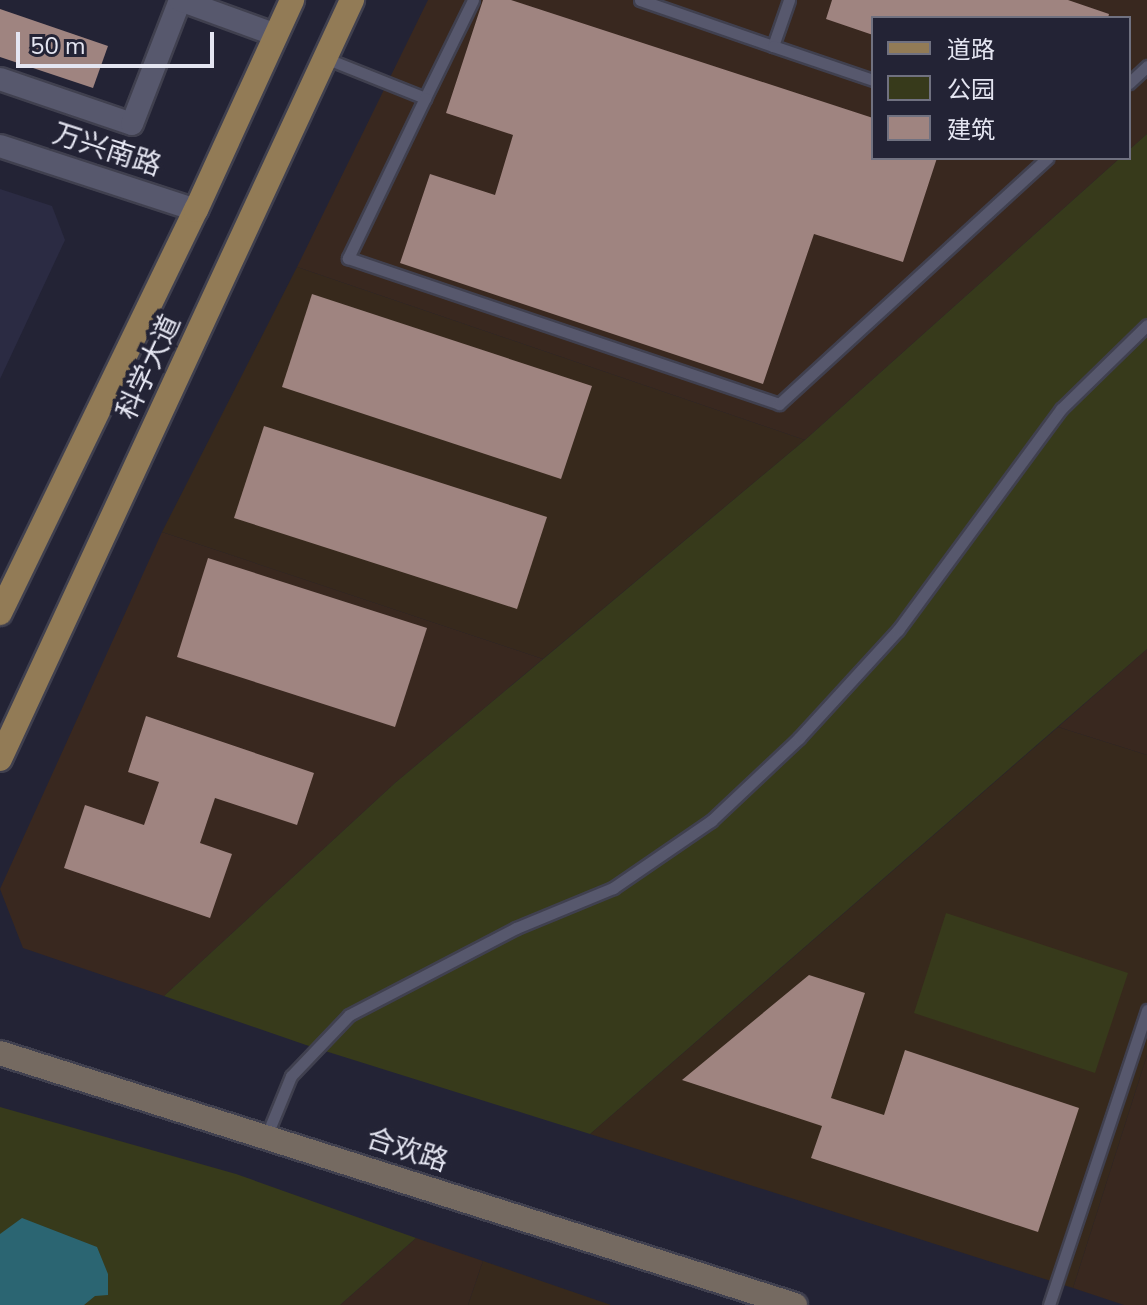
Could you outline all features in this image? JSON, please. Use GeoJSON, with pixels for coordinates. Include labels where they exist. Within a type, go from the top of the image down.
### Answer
{"type":"FeatureCollection","features":[{"type":"Feature","properties":{"kind":"main road","name":"科学大道"},"geometry":{"type":"LineString","coordinates":[[0,613],[196,210],[292,0]]}},
{"type":"Feature","properties":{"kind":"main road","name":"科学大道"},"geometry":{"type":"LineString","coordinates":[[0,759],[352,0]]}},
{"type":"Feature","properties":{"kind":"street"},"geometry":{"type":"LineString","coordinates":[[0,79],[132,124],[180,0],[276,35]]}},
{"type":"Feature","properties":{"kind":"street","name":"万兴南路"},"geometry":{"type":"LineString","coordinates":[[0,146],[196,210]]}},
{"type":"Feature","properties":{"kind":"street","name":"合欢路"},"geometry":{"type":"LineString","coordinates":[[0,1053],[795,1305]]}},
{"type":"Feature","properties":{"kind":"lane"},"geometry":{"type":"LineString","coordinates":[[473,0],[348,258],[779,404],[1045,160]]}},
{"type":"Feature","properties":{"kind":"lane"},"geometry":{"type":"LineString","coordinates":[[640,0],[871,79]]}},
{"type":"Feature","properties":{"kind":"lane"},"geometry":{"type":"LineString","coordinates":[[773,46],[789,0]]}},
{"type":"Feature","properties":{"kind":"lane"},"geometry":{"type":"LineString","coordinates":[[325,58],[425,98]]}},
{"type":"Feature","properties":{"kind":"lane"},"geometry":{"type":"LineString","coordinates":[[1131,81],[1147,66]]}},
{"type":"Feature","properties":{"kind":"lane"},"geometry":{"type":"LineString","coordinates":[[266,1137],[291,1076],[349,1015],[516,928],[613,888],[711,821],[799,738],[898,630],[1061,409],[1147,325]]}},
{"type":"Feature","properties":{"kind":"lane"},"geometry":{"type":"LineString","coordinates":[[1049,1305],[1147,1010]]}},
{"type":"Feature","properties":{"kind":"shaded area"},"geometry":{"type":"Polygon","coordinates":[[[428,0],[1147,0],[1147,134],[1131,148],[1131,16],[871,16],[871,160],[1118,160],[805,440],[297,267],[428,0]]]}},
{"type":"Feature","properties":{"kind":"shaded area"},"geometry":{"type":"Polygon","coordinates":[[[0,189],[52,206],[65,240],[0,379],[0,189]]]}},
{"type":"Feature","properties":{"kind":"shaded area"},"geometry":{"type":"Polygon","coordinates":[[[297,267],[805,440],[543,659],[162,532],[297,267]]]}},
{"type":"Feature","properties":{"kind":"shaded area"},"geometry":{"type":"Polygon","coordinates":[[[162,532],[543,659],[395,783],[164,996],[23,948],[0,889],[162,532]]]}},
{"type":"Feature","properties":{"kind":"shaded area"},"geometry":{"type":"Polygon","coordinates":[[[1147,649],[1147,755],[1058,727],[1147,649]]]}},
{"type":"Feature","properties":{"kind":"shaded area"},"geometry":{"type":"Polygon","coordinates":[[[1058,727],[1147,755],[1147,1055],[1073,1288],[590,1134],[1058,727]]]}},
{"type":"Feature","properties":{"kind":"shaded area"},"geometry":{"type":"Polygon","coordinates":[[[1147,1055],[1147,1305],[1124,1305],[1073,1288],[1147,1055]]]}},
{"type":"Feature","properties":{"kind":"shaded area"},"geometry":{"type":"Polygon","coordinates":[[[22,1218],[97,1247],[108,1274],[108,1295],[95,1296],[84,1305],[0,1305],[0,1234],[22,1218]]]}},
{"type":"Feature","properties":{"kind":"shaded area"},"geometry":{"type":"Polygon","coordinates":[[[416,1238],[483,1261],[468,1305],[340,1305],[416,1238]]]}},
{"type":"Feature","properties":{"kind":"shaded area"},"geometry":{"type":"Polygon","coordinates":[[[483,1261],[611,1305],[468,1305],[483,1261]]]}},
{"type":"Feature","properties":{"kind":"green space"},"geometry":{"type":"Polygon","coordinates":[[[1147,134],[1147,649],[590,1134],[306,1045],[164,996],[395,783],[805,440],[1118,160],[1131,160],[1131,148],[1147,134]]]}},
{"type":"Feature","properties":{"kind":"green space"},"geometry":{"type":"Polygon","coordinates":[[[946,913],[1128,973],[1095,1073],[914,1013],[946,913]]]}},
{"type":"Feature","properties":{"kind":"green space"},"geometry":{"type":"Polygon","coordinates":[[[0,1107],[236,1174],[416,1238],[340,1305],[0,1305],[0,1107]]]}},
{"type":"Feature","properties":{"kind":"building"},"geometry":{"type":"Polygon","coordinates":[[[483,0],[511,0],[871,117],[871,160],[936,160],[903,262],[814,234],[763,384],[400,263],[430,174],[495,195],[513,135],[446,113],[483,0]]]}},
{"type":"Feature","properties":{"kind":"building"},"geometry":{"type":"Polygon","coordinates":[[[832,0],[1068,0],[1109,14],[871,16],[871,34],[826,19],[832,0]]]}},
{"type":"Feature","properties":{"kind":"building"},"geometry":{"type":"Polygon","coordinates":[[[0,9],[108,46],[93,88],[0,57],[0,9]]]}},
{"type":"Feature","properties":{"kind":"building"},"geometry":{"type":"Polygon","coordinates":[[[312,294],[592,386],[561,479],[282,387],[312,294]]]}},
{"type":"Feature","properties":{"kind":"building"},"geometry":{"type":"Polygon","coordinates":[[[264,426],[547,517],[517,609],[234,518],[264,426]]]}},
{"type":"Feature","properties":{"kind":"building"},"geometry":{"type":"Polygon","coordinates":[[[208,558],[427,628],[395,727],[177,657],[208,558]]]}},
{"type":"Feature","properties":{"kind":"building"},"geometry":{"type":"Polygon","coordinates":[[[146,716],[314,773],[297,825],[215,798],[200,843],[232,854],[210,918],[64,868],[85,805],[144,825],[159,782],[128,772],[146,716]]]}},
{"type":"Feature","properties":{"kind":"building"},"geometry":{"type":"Polygon","coordinates":[[[809,975],[865,993],[831,1098],[884,1115],[905,1050],[1079,1108],[1038,1232],[811,1158],[822,1126],[682,1080],[809,975]]]}}]}
